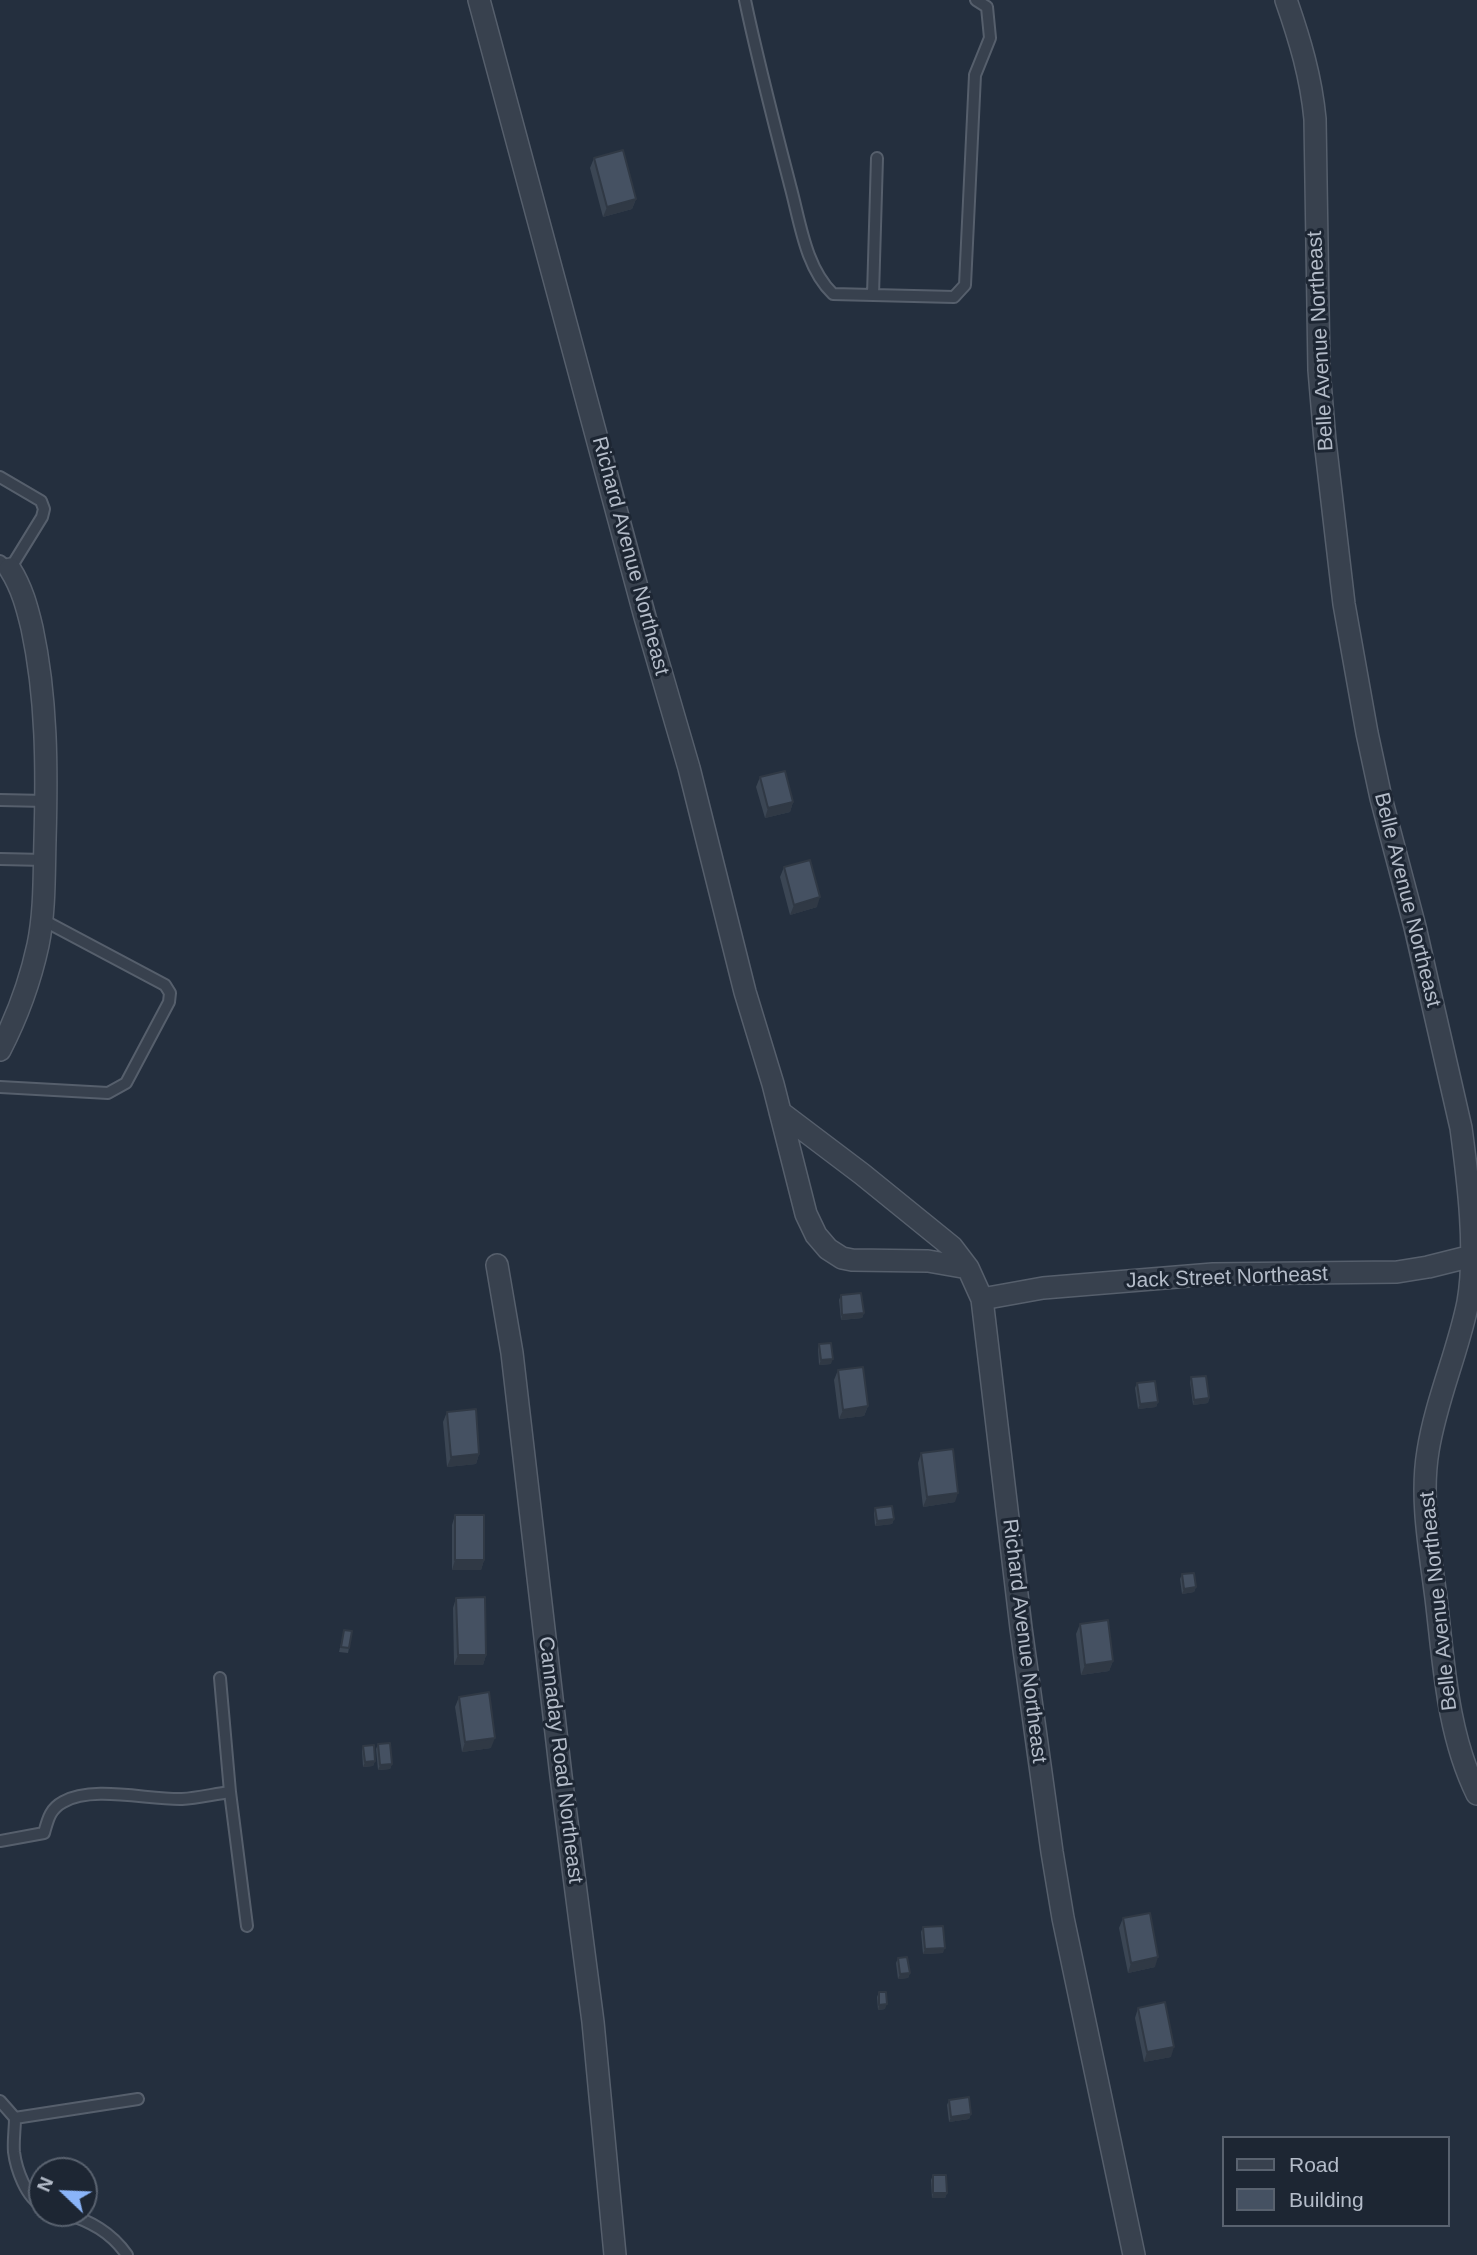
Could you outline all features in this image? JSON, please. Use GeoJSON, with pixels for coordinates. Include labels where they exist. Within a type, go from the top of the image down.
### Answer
{"type":"FeatureCollection","features":[{"type":"Feature","properties":{"kind":"street","name":"Richard Avenue Northeast"},"geometry":{"type":"LineString","coordinates":[[479,0],[645,617],[689,768],[745,992],[806,1214],[816,1235],[842,1258],[928,1261],[968,1268]]}},
{"type":"Feature","properties":{"kind":"street","name":"Belle Avenue Northeast"},"geometry":{"type":"LineString","coordinates":[[1286,0],[1303,47],[1312,86],[1315,119],[1319,370],[1344,604],[1367,733],[1461,1128],[1469,1186],[1472,1255],[1469,1301],[1437,1411],[1428,1451],[1424,1493],[1448,1699],[1458,1743],[1477,1794]]}},
{"type":"Feature","properties":{"kind":"street"},"geometry":{"type":"LineString","coordinates":[[0,1050],[12,1028],[27,987],[41,919],[46,801],[45,716],[38,658],[20,583],[5,565]]}},
{"type":"Feature","properties":{"kind":"street","name":"Richard Avenue Northeast"},"geometry":{"type":"LineString","coordinates":[[780,1112],[952,1247],[968,1268],[982,1299],[1052,1852],[1134,2255]]}},
{"type":"Feature","properties":{"kind":"street","name":"Jack Street Northeast"},"geometry":{"type":"LineString","coordinates":[[982,1299],[1043,1288],[1213,1274],[1397,1272],[1472,1255]]}},
{"type":"Feature","properties":{"kind":"street","name":"Cannaday Road Northeast"},"geometry":{"type":"LineString","coordinates":[[497,1265],[513,1366],[561,1776],[592,2009],[615,2255]]}},
{"type":"Feature","properties":{"kind":"lane"},"geometry":{"type":"LineString","coordinates":[[745,0],[764,87],[809,254],[821,283],[833,295],[954,297],[965,285],[975,75],[989,38],[987,7],[976,0]]}},
{"type":"Feature","properties":{"kind":"lane"},"geometry":{"type":"LineString","coordinates":[[873,295],[877,158]]}},
{"type":"Feature","properties":{"kind":"lane"},"geometry":{"type":"LineString","coordinates":[[0,477],[41,500],[44,509],[42,517],[5,565]]}},
{"type":"Feature","properties":{"kind":"lane"},"geometry":{"type":"LineString","coordinates":[[0,800],[46,801]]}},
{"type":"Feature","properties":{"kind":"lane"},"geometry":{"type":"LineString","coordinates":[[0,859],[45,860]]}},
{"type":"Feature","properties":{"kind":"lane"},"geometry":{"type":"LineString","coordinates":[[0,1087],[108,1093],[115,1091],[125,1083],[169,1002],[170,993],[165,985],[41,919]]}},
{"type":"Feature","properties":{"kind":"lane"},"geometry":{"type":"LineString","coordinates":[[220,1678],[230,1792],[247,1926]]}},
{"type":"Feature","properties":{"kind":"lane"},"geometry":{"type":"LineString","coordinates":[[0,1841],[44,1833],[51,1811],[65,1801],[105,1792],[141,1798],[183,1799],[230,1792]]}},
{"type":"Feature","properties":{"kind":"lane"},"geometry":{"type":"LineString","coordinates":[[15,2118],[138,2099]]}},
{"type":"Feature","properties":{"kind":"lane"},"geometry":{"type":"LineString","coordinates":[[0,2101],[15,2118],[14,2154],[28,2190]]}},
{"type":"Feature","properties":{"kind":"lane"},"geometry":{"type":"LineString","coordinates":[[98,2226],[105,2230],[127,2255]]}},
{"type":"Feature","properties":{"kind":"building"},"geometry":{"type":"Polygon","coordinates":[[[623,150],[636,199],[607,207],[594,158],[623,150]]]}},
{"type":"Feature","properties":{"kind":"building"},"geometry":{"type":"Polygon","coordinates":[[[785,771],[793,802],[768,808],[760,777],[785,771]]]}},
{"type":"Feature","properties":{"kind":"building"},"geometry":{"type":"Polygon","coordinates":[[[810,860],[820,897],[794,905],[784,867],[810,860]]]}},
{"type":"Feature","properties":{"kind":"building"},"geometry":{"type":"Polygon","coordinates":[[[861,1293],[864,1313],[842,1315],[841,1295],[861,1293]]]}},
{"type":"Feature","properties":{"kind":"building"},"geometry":{"type":"Polygon","coordinates":[[[831,1343],[833,1359],[821,1360],[819,1344],[831,1343]]]}},
{"type":"Feature","properties":{"kind":"building"},"geometry":{"type":"Polygon","coordinates":[[[863,1367],[868,1406],[843,1410],[838,1370],[863,1367]]]}},
{"type":"Feature","properties":{"kind":"building"},"geometry":{"type":"Polygon","coordinates":[[[1206,1376],[1209,1398],[1194,1400],[1191,1377],[1206,1376]]]}},
{"type":"Feature","properties":{"kind":"building"},"geometry":{"type":"Polygon","coordinates":[[[1155,1381],[1158,1402],[1140,1404],[1137,1383],[1155,1381]]]}},
{"type":"Feature","properties":{"kind":"building"},"geometry":{"type":"Polygon","coordinates":[[[476,1409],[479,1454],[451,1457],[447,1412],[476,1409]]]}},
{"type":"Feature","properties":{"kind":"building"},"geometry":{"type":"Polygon","coordinates":[[[953,1449],[958,1493],[927,1497],[921,1453],[953,1449]]]}},
{"type":"Feature","properties":{"kind":"building"},"geometry":{"type":"Polygon","coordinates":[[[892,1506],[894,1519],[877,1521],[875,1508],[892,1506]]]}},
{"type":"Feature","properties":{"kind":"building"},"geometry":{"type":"Polygon","coordinates":[[[455,1515],[484,1515],[484,1560],[455,1560],[455,1515]]]}},
{"type":"Feature","properties":{"kind":"building"},"geometry":{"type":"Polygon","coordinates":[[[1194,1573],[1196,1587],[1184,1589],[1182,1574],[1194,1573]]]}},
{"type":"Feature","properties":{"kind":"building"},"geometry":{"type":"Polygon","coordinates":[[[485,1597],[486,1655],[458,1655],[456,1598],[485,1597]]]}},
{"type":"Feature","properties":{"kind":"building"},"geometry":{"type":"Polygon","coordinates":[[[1108,1620],[1113,1661],[1085,1665],[1080,1624],[1108,1620]]]}},
{"type":"Feature","properties":{"kind":"building"},"geometry":{"type":"Polygon","coordinates":[[[344,1630],[352,1631],[349,1648],[341,1647],[344,1630]]]}},
{"type":"Feature","properties":{"kind":"building"},"geometry":{"type":"Polygon","coordinates":[[[489,1692],[495,1738],[465,1742],[459,1697],[489,1692]]]}},
{"type":"Feature","properties":{"kind":"building"},"geometry":{"type":"Polygon","coordinates":[[[390,1743],[392,1764],[380,1765],[378,1744],[390,1743]]]}},
{"type":"Feature","properties":{"kind":"building"},"geometry":{"type":"Polygon","coordinates":[[[374,1745],[375,1761],[365,1762],[363,1746],[374,1745]]]}},
{"type":"Feature","properties":{"kind":"building"},"geometry":{"type":"Polygon","coordinates":[[[1150,1913],[1158,1957],[1131,1963],[1123,1918],[1150,1913]]]}},
{"type":"Feature","properties":{"kind":"building"},"geometry":{"type":"Polygon","coordinates":[[[943,1926],[945,1948],[925,1949],[923,1927],[943,1926]]]}},
{"type":"Feature","properties":{"kind":"building"},"geometry":{"type":"Polygon","coordinates":[[[907,1957],[910,1973],[900,1974],[898,1958],[907,1957]]]}},
{"type":"Feature","properties":{"kind":"building"},"geometry":{"type":"Polygon","coordinates":[[[879,1992],[886,1992],[887,2004],[879,2005],[879,1992]]]}},
{"type":"Feature","properties":{"kind":"building"},"geometry":{"type":"Polygon","coordinates":[[[1165,2002],[1174,2047],[1147,2052],[1138,2008],[1165,2002]]]}},
{"type":"Feature","properties":{"kind":"building"},"geometry":{"type":"Polygon","coordinates":[[[969,2097],[971,2114],[951,2117],[949,2100],[969,2097]]]}},
{"type":"Feature","properties":{"kind":"building"},"geometry":{"type":"Polygon","coordinates":[[[933,2175],[946,2175],[947,2193],[933,2193],[933,2175]]]}}]}
